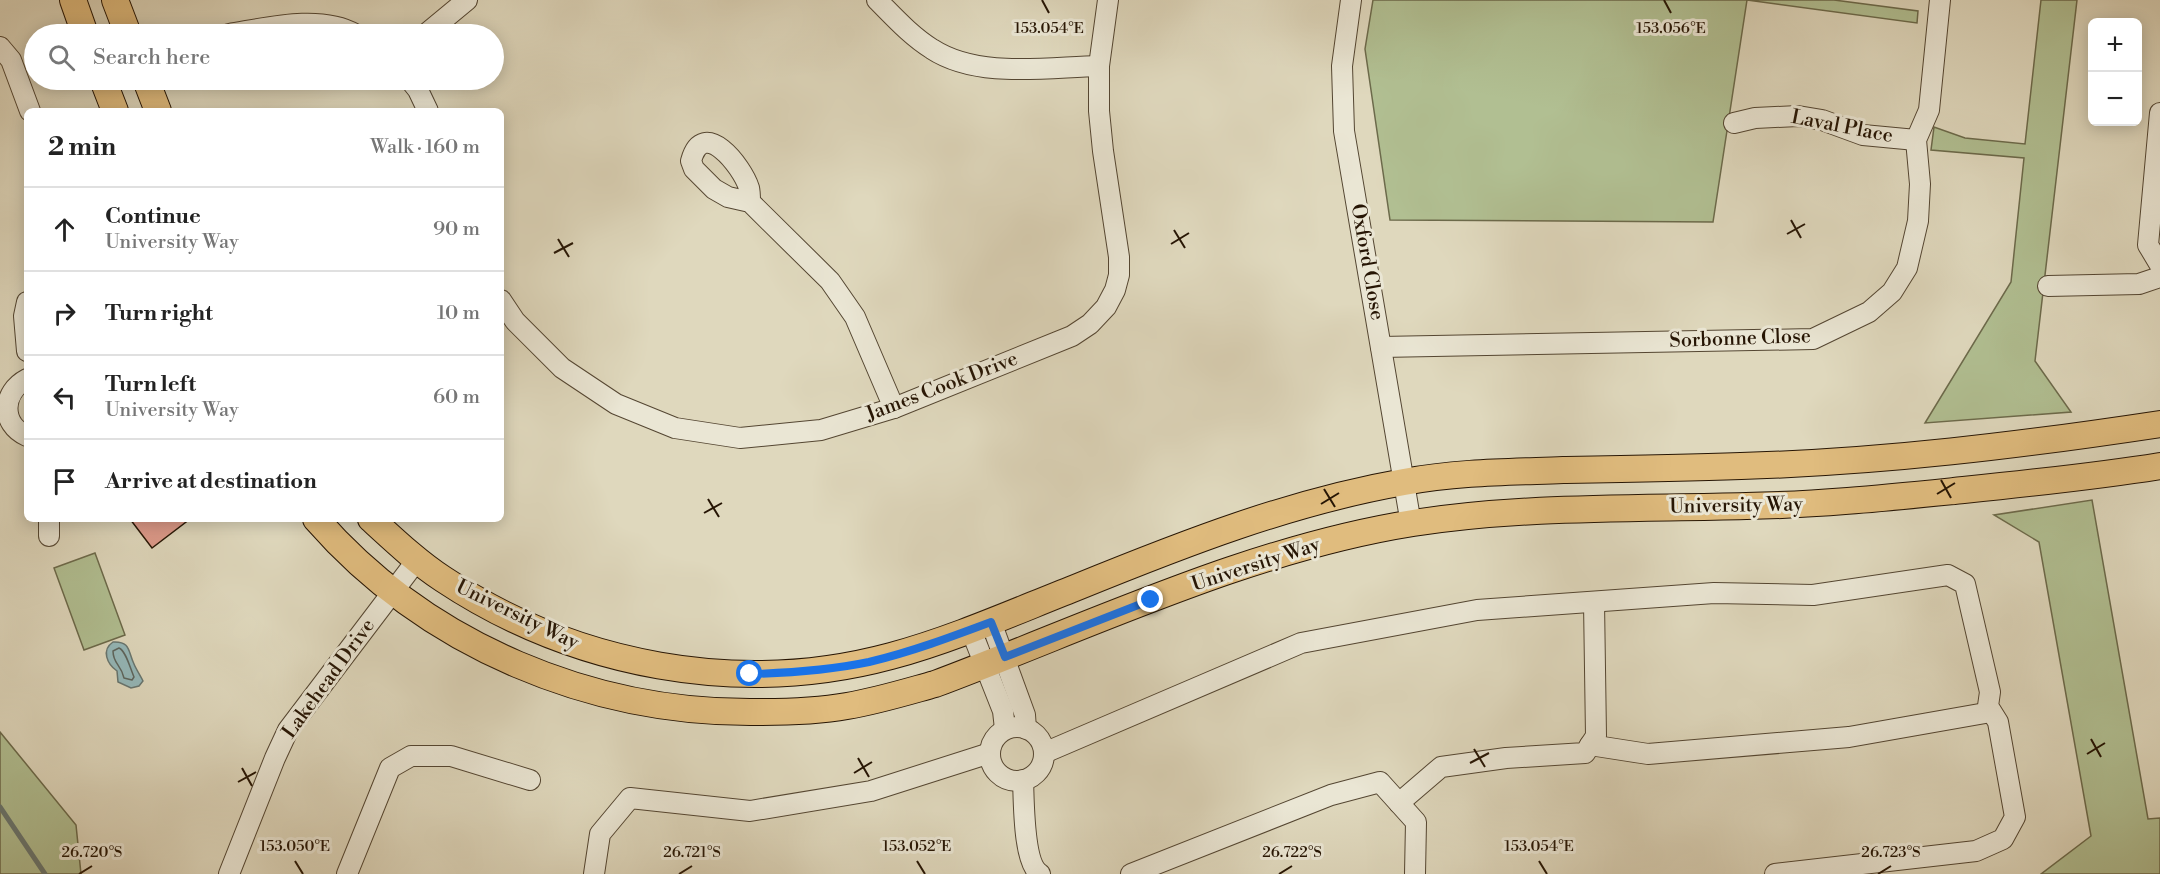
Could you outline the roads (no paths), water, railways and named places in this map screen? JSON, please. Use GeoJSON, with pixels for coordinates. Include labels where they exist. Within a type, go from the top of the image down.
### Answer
{"type":"FeatureCollection","features":[{"type":"Feature","properties":{"kind":"main road"},"geometry":{"type":"LineString","coordinates":[[115,0],[124,24]]}},
{"type":"Feature","properties":{"kind":"main road"},"geometry":{"type":"LineString","coordinates":[[73,2],[81,24]]}},
{"type":"Feature","properties":{"kind":"main road"},"geometry":{"type":"LineString","coordinates":[[107,90],[114,108]]}},
{"type":"Feature","properties":{"kind":"main road"},"geometry":{"type":"LineString","coordinates":[[150,90],[157,108]]}},
{"type":"Feature","properties":{"kind":"main road","name":"University Way"},"geometry":{"type":"LineString","coordinates":[[374,522],[417,560],[444,580],[486,604],[574,645],[672,669],[750,674],[790,673],[831,669],[891,656],[981,626],[1233,526],[1321,500],[1405,482],[1489,472],[1746,466],[1866,459],[1966,450],[2160,424]]}},
{"type":"Feature","properties":{"kind":"main road","name":"University Way"},"geometry":{"type":"LineString","coordinates":[[319,522],[339,545],[393,592],[436,622],[527,670],[609,696],[688,709],[795,712],[845,706],[935,684],[1233,570],[1327,542],[1411,524],[1546,509],[1746,506],[1865,500],[2012,485],[2160,466]]}},
{"type":"Feature","properties":{"kind":"street"},"geometry":{"type":"LineString","coordinates":[[438,24],[467,0]]}},
{"type":"Feature","properties":{"kind":"street"},"geometry":{"type":"LineString","coordinates":[[877,0],[907,30],[933,50],[965,64],[996,69],[1099,66]]}},
{"type":"Feature","properties":{"kind":"street","name":"James Cook Drive"},"geometry":{"type":"LineString","coordinates":[[504,304],[515,321],[562,369],[616,404],[675,428],[740,438],[821,430],[894,408],[1072,336],[1090,324],[1106,307],[1115,290],[1119,275],[1119,257],[1103,151],[1100,111],[1099,66],[1108,0]]}},
{"type":"Feature","properties":{"kind":"street","name":"Oxford Close"},"geometry":{"type":"LineString","coordinates":[[1351,0],[1342,66],[1344,131],[1411,524]]}},
{"type":"Feature","properties":{"kind":"street","name":"Sorbonne Close"},"geometry":{"type":"LineString","coordinates":[[1381,347],[1813,339],[1869,312],[1892,292],[1907,268],[1914,245],[1920,184],[1916,140],[1929,110],[1940,0]]}},
{"type":"Feature","properties":{"kind":"street"},"geometry":{"type":"LineString","coordinates":[[0,47],[11,60],[29,108]]}},
{"type":"Feature","properties":{"kind":"street"},"geometry":{"type":"LineString","coordinates":[[418,90],[427,108]]}},
{"type":"Feature","properties":{"kind":"street"},"geometry":{"type":"LineString","coordinates":[[2160,113],[2148,245],[2160,265]]}},
{"type":"Feature","properties":{"kind":"street","name":"Laval Place"},"geometry":{"type":"LineString","coordinates":[[1730,124],[1755,117],[1798,116],[1822,120],[1863,135],[1916,140]]}},
{"type":"Feature","properties":{"kind":"street"},"geometry":{"type":"LineString","coordinates":[[750,202],[830,281],[844,300],[855,317],[894,408]]}},
{"type":"Feature","properties":{"kind":"street"},"geometry":{"type":"LineString","coordinates":[[2048,286],[2139,284],[2160,277]]}},
{"type":"Feature","properties":{"kind":"street"},"geometry":{"type":"LineString","coordinates":[[13,430],[7,411],[24,366]]}},
{"type":"Feature","properties":{"kind":"street","name":"Lakehead Drive"},"geometry":{"type":"LineString","coordinates":[[229,874],[288,730],[417,560]]}},
{"type":"Feature","properties":{"kind":"street"},"geometry":{"type":"LineString","coordinates":[[1044,753],[1301,643],[1477,610],[1714,593],[1813,595],[1948,575],[1965,584],[1990,692],[1988,706],[1998,722],[2015,817],[2003,839],[1977,851],[1775,874]]}},
{"type":"Feature","properties":{"kind":"street"},"geometry":{"type":"LineString","coordinates":[[1399,803],[1441,767],[1506,758],[1585,753],[1596,736],[1594,602]]}},
{"type":"Feature","properties":{"kind":"street"},"geometry":{"type":"LineString","coordinates":[[981,626],[995,661],[1025,715],[1026,729]]}},
{"type":"Feature","properties":{"kind":"street"},"geometry":{"type":"LineString","coordinates":[[995,661],[1005,729]]}},
{"type":"Feature","properties":{"kind":"street"},"geometry":{"type":"LineString","coordinates":[[1590,745],[1648,754],[1849,737],[1991,712]]}},
{"type":"Feature","properties":{"kind":"street"},"geometry":{"type":"LineString","coordinates":[[1013,727],[1026,729],[1041,742],[1044,753],[1042,763],[1038,771],[1023,780],[1005,778],[992,765],[990,753],[992,742],[1005,729],[1013,727]]}},
{"type":"Feature","properties":{"kind":"street"},"geometry":{"type":"LineString","coordinates":[[594,874],[600,834],[630,798],[750,812],[871,791],[990,753]]}},
{"type":"Feature","properties":{"kind":"street"},"geometry":{"type":"LineString","coordinates":[[347,874],[390,768],[411,756],[451,756],[530,780]]}},
{"type":"Feature","properties":{"kind":"street"},"geometry":{"type":"LineString","coordinates":[[1023,780],[1027,846],[1033,873]]}},
{"type":"Feature","properties":{"kind":"street"},"geometry":{"type":"LineString","coordinates":[[1131,874],[1331,795],[1380,782],[1416,822],[1415,874]]}},
{"type":"Feature","properties":{"kind":"water"},"geometry":{"type":"Polygon","coordinates":[[[113,642],[123,643],[128,648],[143,681],[139,686],[131,688],[118,682],[117,671],[110,665],[106,653],[113,642]]]}},
{"type":"Feature","properties":{"kind":"waterway"},"geometry":{"type":"LineString","coordinates":[[0,807],[45,874]]}}]}
